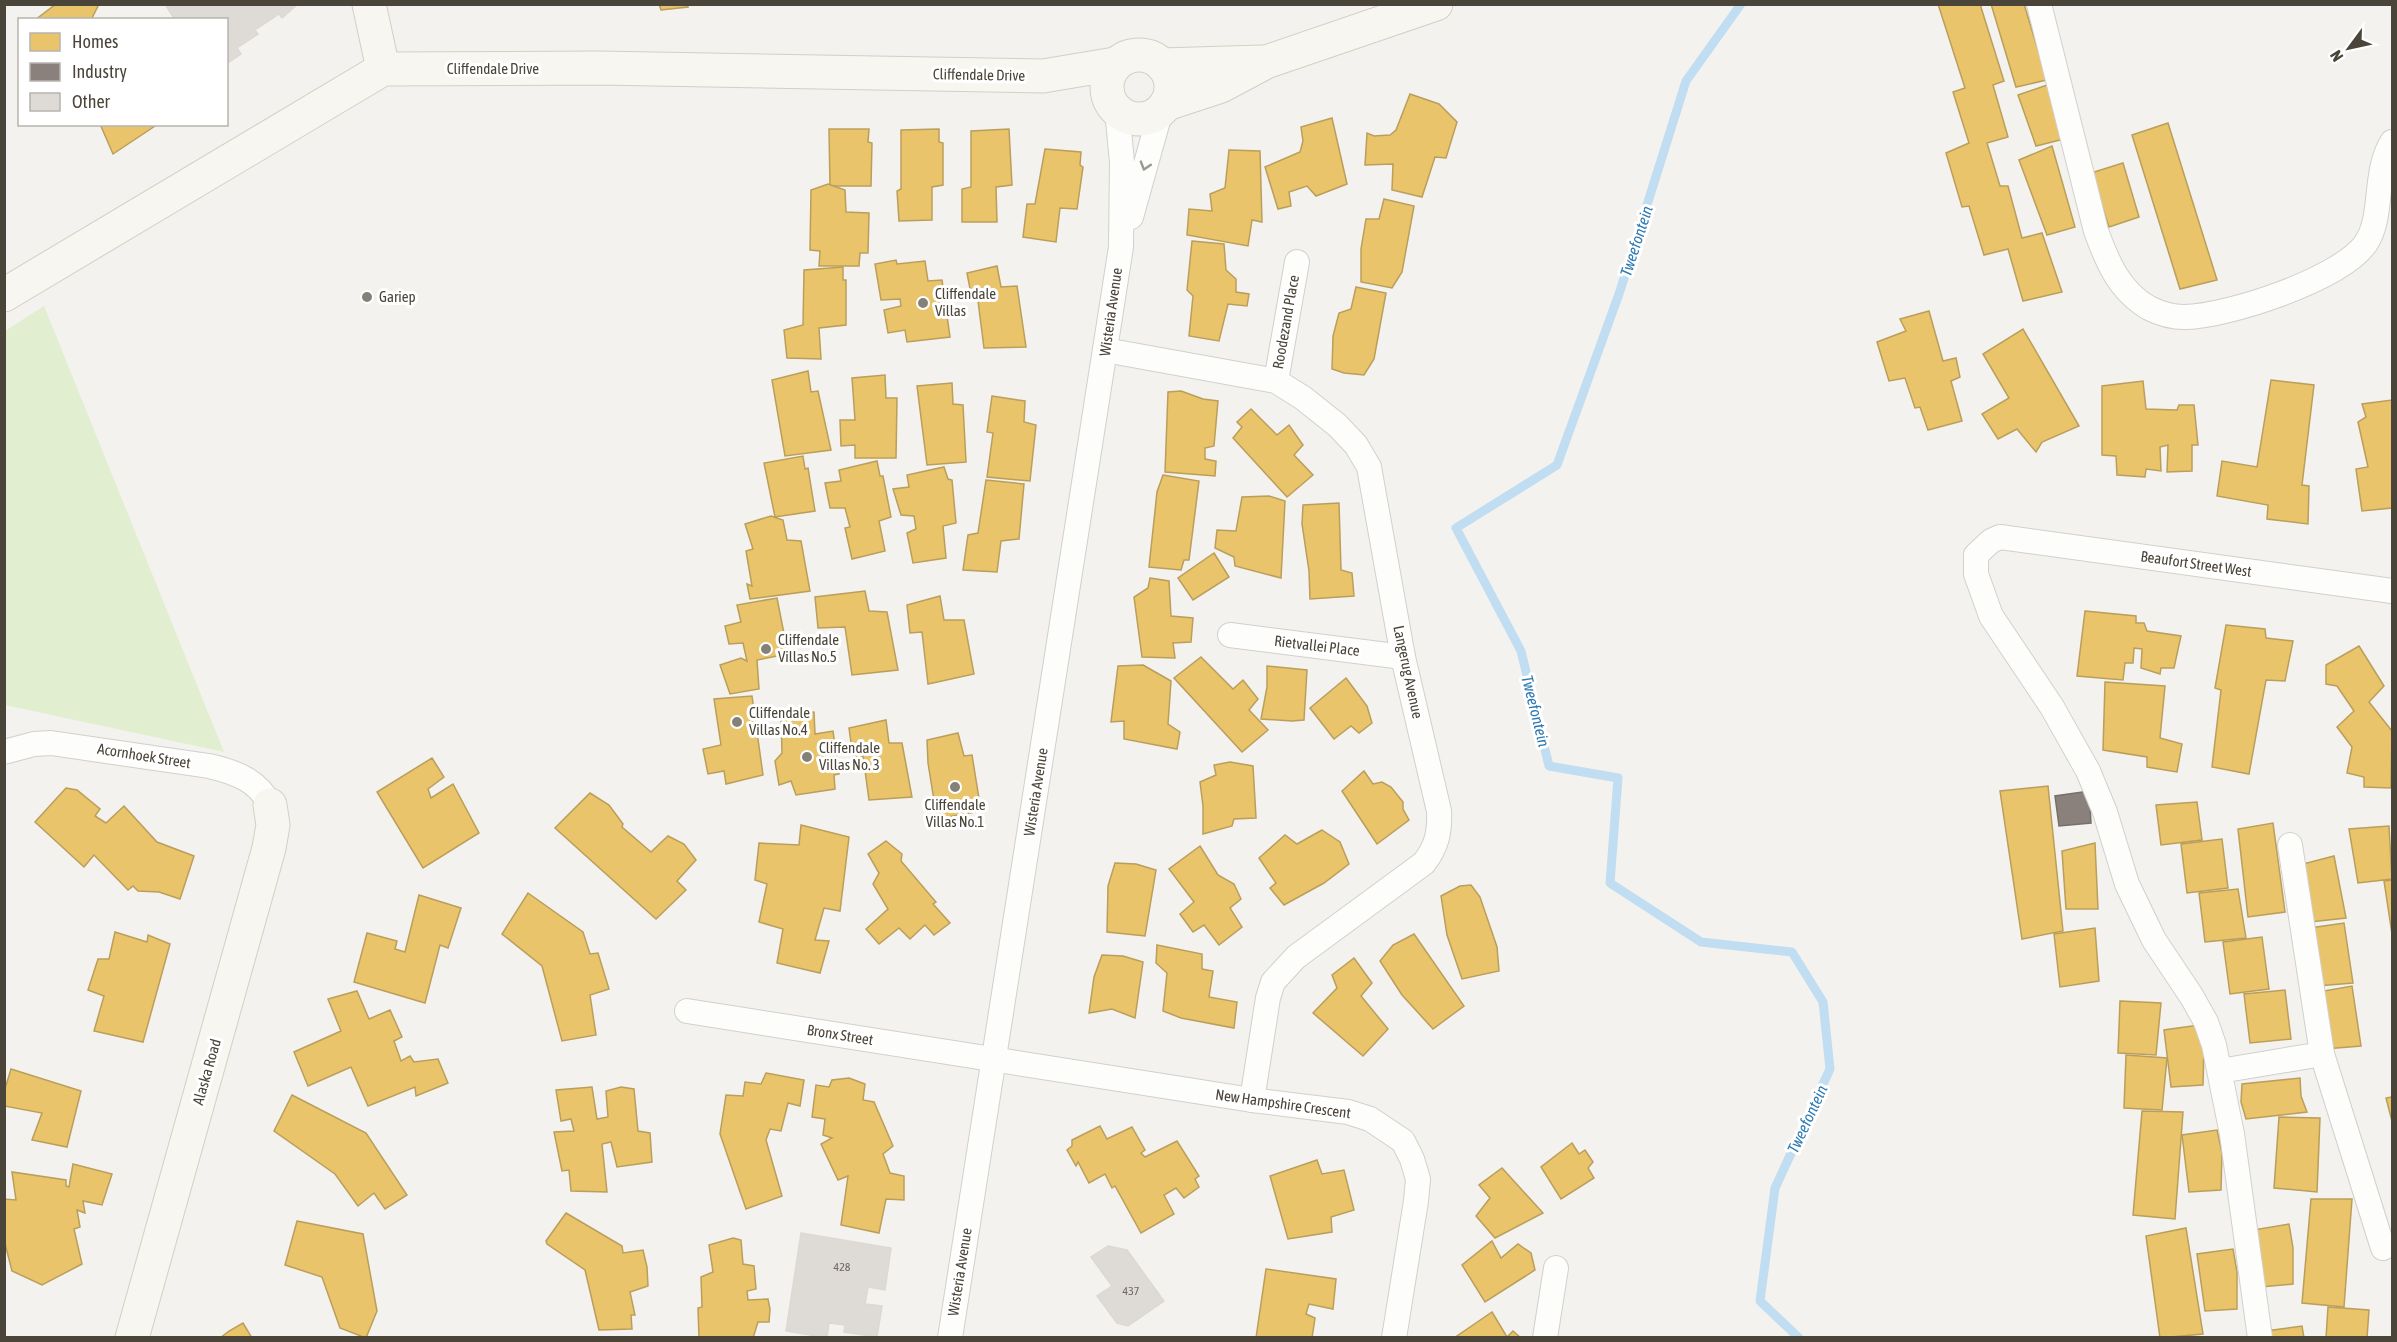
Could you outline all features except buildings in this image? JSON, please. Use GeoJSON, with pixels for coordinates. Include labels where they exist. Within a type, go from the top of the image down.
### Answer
{"type":"FeatureCollection","features":[{"type":"Feature","properties":{"kind":"street"},"geometry":{"type":"LineString","coordinates":[[4,295],[383,69],[369,4]]}},
{"type":"Feature","properties":{"kind":"street"},"geometry":{"type":"LineString","coordinates":[[1164,107],[1171,84],[1162,65],[1154,58],[1134,55],[1115,64],[1106,83],[1114,107],[1131,118],[1147,118],[1164,107],[1241,78],[1266,62],[1436,4]]}},
{"type":"Feature","properties":{"kind":"street"},"geometry":{"type":"LineString","coordinates":[[2039,4],[2096,231],[2106,260],[2133,298],[2170,316],[2184,317],[2238,309],[2314,280],[2349,259],[2365,244],[2372,232],[2381,171],[2392,142]]}},
{"type":"Feature","properties":{"kind":"street"},"geometry":{"type":"LineString","coordinates":[[1162,65],[1266,62]]}},
{"type":"Feature","properties":{"kind":"street","name":"Cliffendale Drive"},"geometry":{"type":"LineString","coordinates":[[383,69],[599,68],[1043,76],[1115,64]]}},
{"type":"Feature","properties":{"kind":"street","name":"Cliffendale Drive"},"geometry":{"type":"LineString","coordinates":[[1043,76],[1114,107]]}},
{"type":"Feature","properties":{"kind":"street","name":"Wisteria Avenue"},"geometry":{"type":"LineString","coordinates":[[950,1338],[1121,247],[1122,162],[1114,107]]}},
{"type":"Feature","properties":{"kind":"street","name":"Wisteria Avenue"},"geometry":{"type":"LineString","coordinates":[[1121,247],[1164,107]]}},
{"type":"Feature","properties":{"kind":"street","name":"Roodezand Place"},"geometry":{"type":"LineString","coordinates":[[1275,381],[1297,262]]}},
{"type":"Feature","properties":{"kind":"street","name":"Langerug Avenue"},"geometry":{"type":"LineString","coordinates":[[1105,350],[1275,381],[1303,398],[1337,425],[1356,445],[1367,461],[1403,657],[1439,811],[1440,827],[1436,844],[1424,863],[1296,957],[1277,976],[1268,998],[1252,1100]]}},
{"type":"Feature","properties":{"kind":"street","name":"Beaufort Street West"},"geometry":{"type":"LineString","coordinates":[[2220,1071],[2206,1022],[2154,940],[2127,884],[2088,771],[2052,707],[1991,616],[1976,574],[1976,555],[1991,541],[2000,537],[2392,591]]}},
{"type":"Feature","properties":{"kind":"street","name":"Rietvallei Place"},"geometry":{"type":"LineString","coordinates":[[1230,635],[1403,657]]}},
{"type":"Feature","properties":{"kind":"street","name":"Acornhoek Street"},"geometry":{"type":"LineString","coordinates":[[4,752],[34,744],[51,743],[209,766],[228,770],[246,778],[264,793],[270,805]]}},
{"type":"Feature","properties":{"kind":"street","name":"Alaska Road"},"geometry":{"type":"LineString","coordinates":[[132,1338],[269,848],[273,825],[270,805]]}},
{"type":"Feature","properties":{"kind":"street"},"geometry":{"type":"LineString","coordinates":[[2290,845],[2322,1054],[2383,1248]]}},
{"type":"Feature","properties":{"kind":"street","name":"Bronx Street"},"geometry":{"type":"LineString","coordinates":[[687,1011],[993,1059]]}},
{"type":"Feature","properties":{"kind":"street"},"geometry":{"type":"LineString","coordinates":[[2260,1338],[2232,1134],[2220,1071],[2322,1054]]}},
{"type":"Feature","properties":{"kind":"street","name":"New Hampshire Crescent"},"geometry":{"type":"LineString","coordinates":[[993,1059],[1252,1100],[1348,1112],[1370,1119],[1403,1141],[1418,1179],[1394,1338]]}},
{"type":"Feature","properties":{"kind":"street"},"geometry":{"type":"LineString","coordinates":[[1545,1338],[1556,1268]]}},
{"type":"Feature","properties":{"kind":"green space"},"geometry":{"type":"Polygon","coordinates":[[[44,306],[224,752],[5,705],[5,331],[44,306]]]}},
{"type":"Feature","properties":{"kind":"waterway","name":"Tweefontein"},"geometry":{"type":"LineString","coordinates":[[1741,4],[1686,81],[1619,294],[1557,465],[1456,528],[1521,651],[1549,766],[1618,778],[1610,883],[1701,942],[1792,952],[1823,1002],[1830,1069],[1775,1188],[1760,1301],[1799,1338]]}},
{"type":"Feature","properties":{"kind":"place","name":"Gariep"},"geometry":{"type":"Point","coordinates":[367,297]}},
{"type":"Feature","properties":{"kind":"place","name":"Cliffendale Villas"},"geometry":{"type":"Point","coordinates":[923,303]}},
{"type":"Feature","properties":{"kind":"place","name":"Cliffendale Villas No.5"},"geometry":{"type":"Point","coordinates":[766,649]}},
{"type":"Feature","properties":{"kind":"place","name":"Cliffendale Villas No.4"},"geometry":{"type":"Point","coordinates":[737,722]}},
{"type":"Feature","properties":{"kind":"place","name":"Cliffendale Villas No. 3"},"geometry":{"type":"Point","coordinates":[807,757]}},
{"type":"Feature","properties":{"kind":"place","name":"Cliffendale Villas No.1"},"geometry":{"type":"Point","coordinates":[955,787]}}]}
